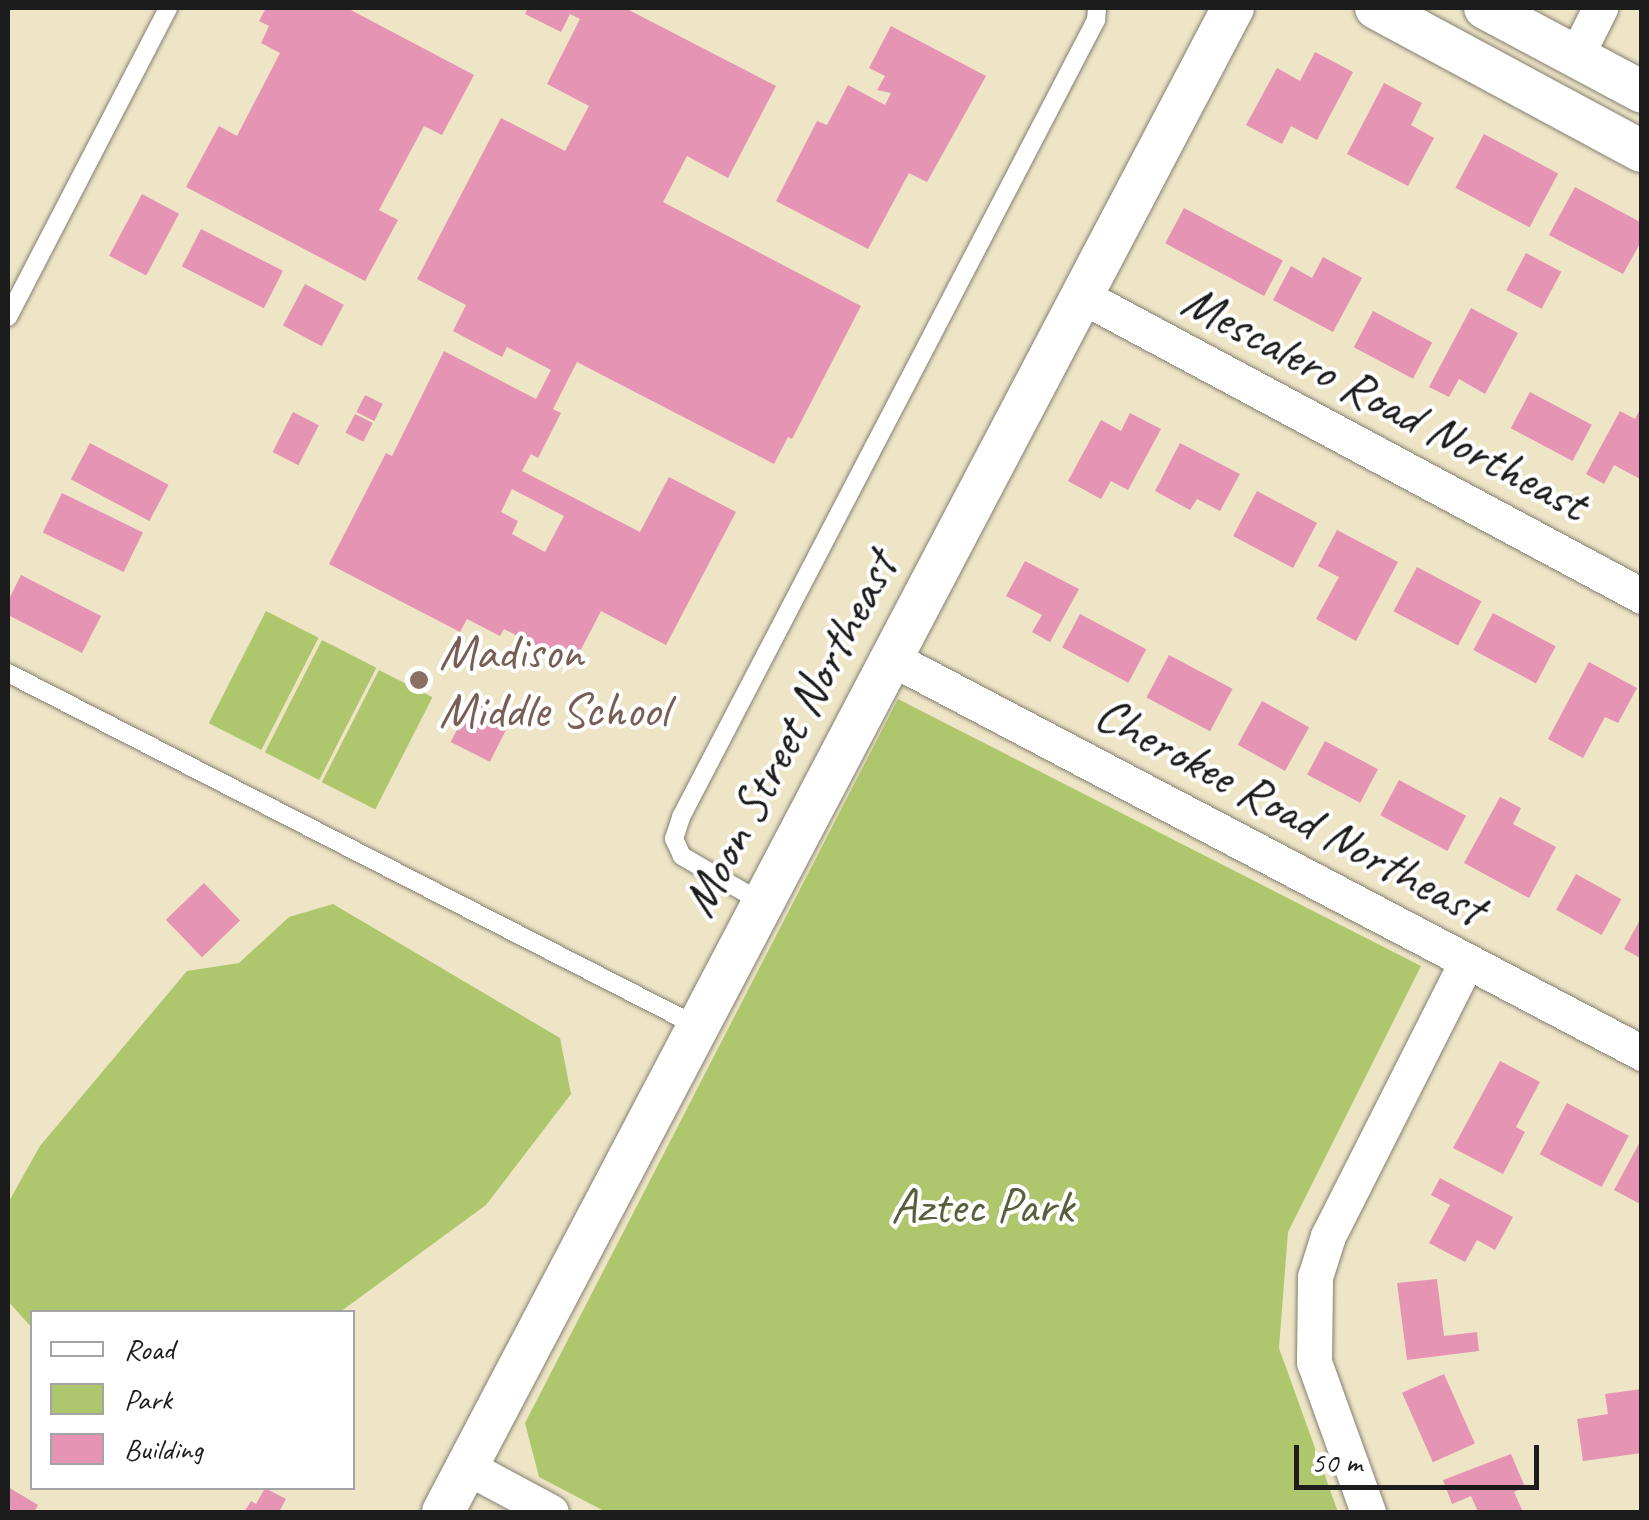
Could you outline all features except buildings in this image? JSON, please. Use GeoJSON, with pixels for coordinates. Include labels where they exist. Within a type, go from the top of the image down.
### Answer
{"type":"FeatureCollection","features":[{"type":"Feature","properties":{"kind":"street","name":"Moon Street Northeast"},"geometry":{"type":"LineString","coordinates":[[443,1512],[1233,8]]}},
{"type":"Feature","properties":{"kind":"street"},"geometry":{"type":"LineString","coordinates":[[1376,8],[1642,151]]}},
{"type":"Feature","properties":{"kind":"street"},"geometry":{"type":"LineString","coordinates":[[1485,8],[1642,92]]}},
{"type":"Feature","properties":{"kind":"street"},"geometry":{"type":"LineString","coordinates":[[1552,102],[1600,8]]}},
{"type":"Feature","properties":{"kind":"street","name":"Mescalero Road Northeast"},"geometry":{"type":"LineString","coordinates":[[1082,296],[1642,596]]}},
{"type":"Feature","properties":{"kind":"street","name":"Cherokee Road Northeast"},"geometry":{"type":"LineString","coordinates":[[891,658],[1642,1052]]}},
{"type":"Feature","properties":{"kind":"street"},"geometry":{"type":"LineString","coordinates":[[1368,1512],[1314,1362],[1315,1276],[1328,1236],[1466,961]]}},
{"type":"Feature","properties":{"kind":"street"},"geometry":{"type":"LineString","coordinates":[[467,1467],[552,1512]]}},
{"type":"Feature","properties":{"kind":"lane"},"geometry":{"type":"LineString","coordinates":[[8,316],[168,8]]}},
{"type":"Feature","properties":{"kind":"lane"},"geometry":{"type":"LineString","coordinates":[[763,903],[682,856],[674,839],[681,818],[1096,20],[1096,8]]}},
{"type":"Feature","properties":{"kind":"lane"},"geometry":{"type":"LineString","coordinates":[[8,673],[697,1026]]}},
{"type":"Feature","properties":{"kind":"green space"},"geometry":{"type":"Polygon","coordinates":[[[266,611],[319,638],[261,750],[209,723],[266,611]]]}},
{"type":"Feature","properties":{"kind":"green space"},"geometry":{"type":"Polygon","coordinates":[[[322,640],[376,668],[319,780],[265,752],[322,640]]]}},
{"type":"Feature","properties":{"kind":"green space"},"geometry":{"type":"Polygon","coordinates":[[[379,670],[432,697],[375,810],[322,782],[379,670]]]}},
{"type":"Feature","properties":{"kind":"green space","name":"Aztec Park"},"geometry":{"type":"Polygon","coordinates":[[[898,699],[1421,966],[1288,1232],[1279,1348],[1338,1512],[606,1512],[539,1477],[525,1423],[898,699]]]}},
{"type":"Feature","properties":{"kind":"green space"},"geometry":{"type":"Polygon","coordinates":[[[333,904],[560,1038],[571,1094],[486,1205],[343,1310],[30,1310],[30,1326],[8,1301],[8,1203],[40,1146],[187,971],[239,963],[289,917],[333,904]]]}},
{"type":"Feature","properties":{"kind":"place","name":"Madison Middle School"},"geometry":{"type":"Point","coordinates":[419,680]}}]}
